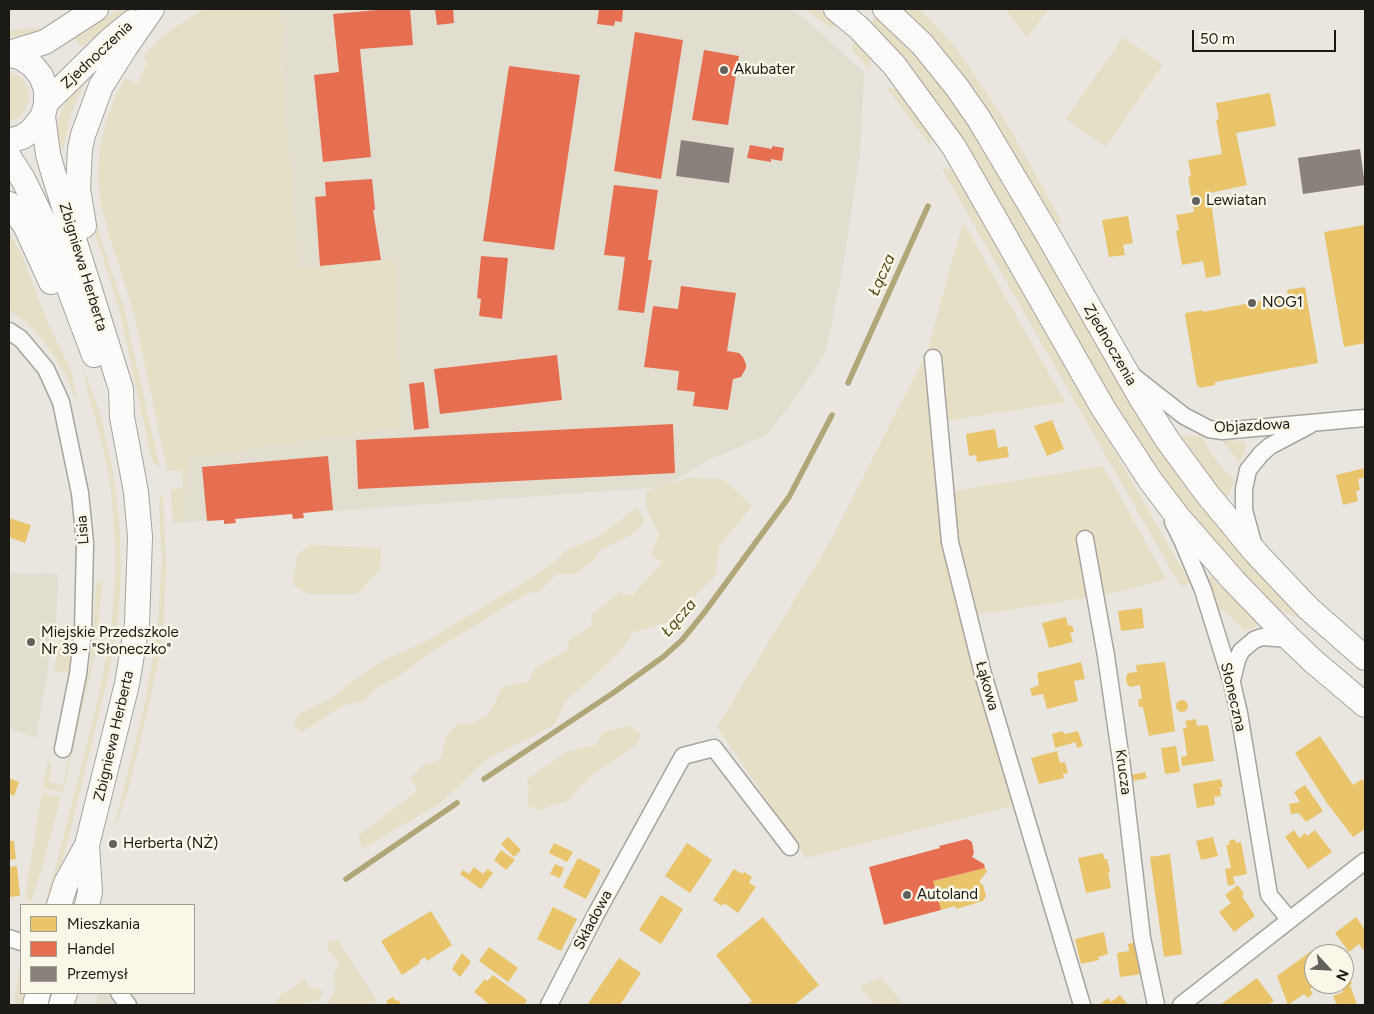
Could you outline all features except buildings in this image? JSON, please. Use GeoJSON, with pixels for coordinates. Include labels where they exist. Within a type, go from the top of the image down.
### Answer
{"type":"FeatureCollection","features":[{"type":"Feature","properties":{"kind":"main road"},"geometry":{"type":"LineString","coordinates":[[9,54],[45,42],[96,9]]}},
{"type":"Feature","properties":{"kind":"main road"},"geometry":{"type":"LineString","coordinates":[[89,287],[90,252],[80,208],[78,189],[80,149],[100,86],[151,9]]}},
{"type":"Feature","properties":{"kind":"main road","name":"Zjednoczenia"},"geometry":{"type":"LineString","coordinates":[[9,141],[22,138],[31,131],[45,110],[110,40],[151,9]]}},
{"type":"Feature","properties":{"kind":"main road"},"geometry":{"type":"LineString","coordinates":[[836,9],[858,28],[894,65],[954,146],[1098,400],[1150,480],[1178,517],[1233,580],[1290,639],[1313,661],[1358,698]]}},
{"type":"Feature","properties":{"kind":"main road","name":"Zjednoczenia"},"geometry":{"type":"LineString","coordinates":[[885,9],[922,44],[956,86],[979,119],[1048,235],[1123,368],[1168,441],[1208,495],[1256,553],[1310,609],[1365,658]]}},
{"type":"Feature","properties":{"kind":"main road","name":"Zbigniewa Herberta"},"geometry":{"type":"LineString","coordinates":[[9,54],[20,57],[32,65],[41,76],[46,89],[45,110],[51,165],[121,389],[122,418],[136,492],[140,537],[137,624],[127,684],[88,845],[90,892],[87,904]]}},
{"type":"Feature","properties":{"kind":"main road","name":"Zbigniewa Herberta"},"geometry":{"type":"LineString","coordinates":[[9,157],[23,179],[44,222],[103,380],[122,418]]}},
{"type":"Feature","properties":{"kind":"main road"},"geometry":{"type":"LineString","coordinates":[[9,204],[25,225],[89,363],[103,380]]}},
{"type":"Feature","properties":{"kind":"main road","name":"Zbigniewa Herberta"},"geometry":{"type":"LineString","coordinates":[[59,904],[66,883],[88,845]]}},
{"type":"Feature","properties":{"kind":"street","name":"Lisia"},"geometry":{"type":"LineString","coordinates":[[9,331],[21,339],[46,369],[61,402],[80,493],[85,543],[83,631],[78,674],[63,749]]}},
{"type":"Feature","properties":{"kind":"street","name":"Łąkowa"},"geometry":{"type":"LineString","coordinates":[[933,358],[950,542],[983,674],[1082,1005]]}},
{"type":"Feature","properties":{"kind":"street","name":"Objazdowa"},"geometry":{"type":"LineString","coordinates":[[1123,368],[1184,416],[1209,430],[1222,431],[1365,418]]}},
{"type":"Feature","properties":{"kind":"street","name":"Objazdowa"},"geometry":{"type":"LineString","coordinates":[[1256,553],[1244,510],[1244,489],[1248,470],[1270,446],[1311,424]]}},
{"type":"Feature","properties":{"kind":"street","name":"Słoneczna"},"geometry":{"type":"LineString","coordinates":[[1150,480],[1182,540],[1203,590],[1232,682],[1239,714],[1269,895],[1289,919]]}},
{"type":"Feature","properties":{"kind":"street","name":"Krucza"},"geometry":{"type":"LineString","coordinates":[[1085,539],[1106,656],[1122,767],[1142,938],[1156,1005]]}},
{"type":"Feature","properties":{"kind":"street"},"geometry":{"type":"LineString","coordinates":[[1232,682],[1233,672],[1239,656],[1246,646],[1254,640],[1262,637],[1290,639]]}},
{"type":"Feature","properties":{"kind":"street","name":"Składowa"},"geometry":{"type":"LineString","coordinates":[[549,1005],[683,756],[714,748],[790,846]]}},
{"type":"Feature","properties":{"kind":"street"},"geometry":{"type":"LineString","coordinates":[[1181,1005],[1365,861]]}},
{"type":"Feature","properties":{"kind":"street"},"geometry":{"type":"LineString","coordinates":[[120,994],[128,1005]]}},
{"type":"Feature","properties":{"kind":"shaded area"},"geometry":{"type":"Polygon","coordinates":[[[120,9],[131,9],[82,47],[74,38],[120,9]]]}},
{"type":"Feature","properties":{"kind":"shaded area"},"geometry":{"type":"Polygon","coordinates":[[[203,9],[279,9],[283,29],[281,62],[299,267],[396,260],[400,427],[188,458],[183,522],[173,523],[171,490],[183,488],[182,471],[167,470],[134,313],[101,205],[98,176],[100,149],[106,122],[116,95],[125,78],[137,84],[147,63],[142,57],[164,35],[203,9]]]}},
{"type":"Feature","properties":{"kind":"shaded area"},"geometry":{"type":"Polygon","coordinates":[[[279,9],[790,9],[805,19],[864,72],[860,155],[842,271],[826,352],[799,393],[767,435],[706,461],[665,487],[183,522],[188,458],[400,426],[299,267],[281,62],[283,29],[279,9]]]}},
{"type":"Feature","properties":{"kind":"shaded area"},"geometry":{"type":"Polygon","coordinates":[[[805,9],[819,9],[841,27],[830,27],[805,9]]]}},
{"type":"Feature","properties":{"kind":"shaded area"},"geometry":{"type":"Polygon","coordinates":[[[901,9],[920,9],[958,50],[1005,120],[1062,222],[1057,225],[982,103],[901,9]]]}},
{"type":"Feature","properties":{"kind":"shaded area"},"geometry":{"type":"Polygon","coordinates":[[[1005,9],[1049,9],[1027,37],[1005,9]]]}},
{"type":"Feature","properties":{"kind":"shaded area"},"geometry":{"type":"Polygon","coordinates":[[[877,15],[913,50],[963,112],[1101,351],[1165,455],[1310,624],[1277,608],[1239,571],[1178,500],[1119,415],[965,143],[948,117],[908,65],[869,25],[877,15]]]}},
{"type":"Feature","properties":{"kind":"shaded area"},"geometry":{"type":"Polygon","coordinates":[[[38,28],[42,31],[9,37],[9,30],[38,28]]]}},
{"type":"Feature","properties":{"kind":"shaded area"},"geometry":{"type":"Polygon","coordinates":[[[1123,37],[1163,64],[1106,147],[1066,119],[1123,37]]]}},
{"type":"Feature","properties":{"kind":"shaded area"},"geometry":{"type":"Polygon","coordinates":[[[855,40],[869,55],[870,70],[852,50],[855,40]]]}},
{"type":"Feature","properties":{"kind":"shaded area"},"geometry":{"type":"Polygon","coordinates":[[[9,72],[22,78],[27,85],[29,100],[24,112],[19,117],[9,121],[9,72]]]}},
{"type":"Feature","properties":{"kind":"shaded area"},"geometry":{"type":"Polygon","coordinates":[[[85,81],[71,114],[63,149],[57,133],[59,118],[75,85],[85,81]]]}},
{"type":"Feature","properties":{"kind":"shaded area"},"geometry":{"type":"Polygon","coordinates":[[[887,88],[902,91],[932,137],[930,145],[887,88]]]}},
{"type":"Feature","properties":{"kind":"shaded area"},"geometry":{"type":"Polygon","coordinates":[[[941,167],[954,171],[1031,300],[1074,381],[1190,583],[1183,587],[1178,582],[941,167]]]}},
{"type":"Feature","properties":{"kind":"shaded area"},"geometry":{"type":"Polygon","coordinates":[[[90,189],[100,236],[124,308],[160,468],[153,462],[151,456],[119,309],[86,204],[90,189]]]}},
{"type":"Feature","properties":{"kind":"shaded area"},"geometry":{"type":"Polygon","coordinates":[[[963,222],[1065,402],[939,422],[949,492],[1103,466],[1166,579],[1110,594],[961,617],[999,724],[1031,801],[806,858],[717,727],[831,540],[927,352],[963,222]]]}},
{"type":"Feature","properties":{"kind":"shaded area"},"geometry":{"type":"Polygon","coordinates":[[[9,232],[21,253],[47,321],[71,371],[77,398],[75,399],[67,377],[44,341],[25,321],[9,310],[9,232]]]}},
{"type":"Feature","properties":{"kind":"shaded area"},"geometry":{"type":"Polygon","coordinates":[[[83,368],[100,413],[113,471],[120,530],[121,571],[119,611],[110,669],[69,837],[49,904],[44,904],[56,866],[98,700],[111,631],[115,578],[115,544],[111,488],[100,435],[89,398],[83,368]]]}},
{"type":"Feature","properties":{"kind":"shaded area"},"geometry":{"type":"Polygon","coordinates":[[[1184,435],[1202,437],[1208,449],[1225,472],[1235,480],[1227,499],[1225,499],[1180,438],[1184,435]]]}},
{"type":"Feature","properties":{"kind":"shaded area"},"geometry":{"type":"Polygon","coordinates":[[[1221,439],[1245,442],[1246,446],[1240,463],[1221,439]]]}},
{"type":"Feature","properties":{"kind":"shaded area"},"geometry":{"type":"Polygon","coordinates":[[[687,478],[723,479],[752,506],[719,547],[715,577],[666,623],[634,632],[618,654],[566,701],[554,725],[484,761],[442,802],[362,849],[358,836],[417,791],[411,777],[422,766],[440,760],[446,737],[458,723],[468,725],[489,714],[503,687],[528,682],[535,668],[567,650],[570,639],[592,626],[591,615],[620,592],[632,596],[663,562],[651,555],[659,534],[646,507],[646,491],[687,478]]]}},
{"type":"Feature","properties":{"kind":"shaded area"},"geometry":{"type":"Polygon","coordinates":[[[163,495],[166,574],[163,633],[157,669],[130,784],[117,823],[115,824],[144,707],[157,636],[162,558],[159,505],[163,495]]]}},
{"type":"Feature","properties":{"kind":"shaded area"},"geometry":{"type":"Polygon","coordinates":[[[636,508],[645,520],[636,532],[599,551],[594,560],[575,574],[557,574],[540,591],[526,594],[427,655],[399,676],[376,688],[363,701],[342,706],[302,732],[293,726],[299,714],[332,698],[354,680],[388,658],[423,643],[523,583],[553,563],[565,551],[600,536],[636,508]]]}},
{"type":"Feature","properties":{"kind":"shaded area"},"geometry":{"type":"Polygon","coordinates":[[[310,545],[381,548],[380,569],[357,594],[308,594],[293,585],[297,555],[310,545]]]}},
{"type":"Feature","properties":{"kind":"shaded area","name":"Miejskie Przedszkole Nr 39 - \"Słoneczko\""},"geometry":{"type":"Polygon","coordinates":[[[9,573],[58,574],[56,623],[36,738],[9,728],[9,573]]]}},
{"type":"Feature","properties":{"kind":"shaded area"},"geometry":{"type":"Polygon","coordinates":[[[1212,576],[1259,625],[1245,631],[1223,610],[1218,611],[1208,578],[1212,576]]]}},
{"type":"Feature","properties":{"kind":"shaded area"},"geometry":{"type":"Polygon","coordinates":[[[103,579],[95,654],[63,792],[43,788],[48,760],[51,767],[49,782],[63,785],[90,664],[96,585],[103,579]]]}},
{"type":"Feature","properties":{"kind":"shaded area"},"geometry":{"type":"Polygon","coordinates":[[[61,631],[76,632],[69,673],[54,671],[61,631]]]}},
{"type":"Feature","properties":{"kind":"shaded area"},"geometry":{"type":"Polygon","coordinates":[[[629,726],[641,734],[636,745],[590,777],[567,801],[538,810],[527,805],[529,786],[526,780],[566,752],[596,745],[603,732],[629,726]]]}},
{"type":"Feature","properties":{"kind":"shaded area"},"geometry":{"type":"Polygon","coordinates":[[[42,793],[61,797],[31,901],[25,897],[42,793]]]}},
{"type":"Feature","properties":{"kind":"shaded area"},"geometry":{"type":"Polygon","coordinates":[[[338,940],[377,1001],[370,1005],[327,1005],[335,991],[334,973],[339,962],[327,948],[328,941],[338,940]]]}},
{"type":"Feature","properties":{"kind":"shaded area"},"geometry":{"type":"Polygon","coordinates":[[[20,968],[20,994],[27,994],[25,1005],[14,1002],[20,968]]]}},
{"type":"Feature","properties":{"kind":"shaded area"},"geometry":{"type":"Polygon","coordinates":[[[881,977],[904,1005],[874,1005],[860,986],[881,977]]]}},
{"type":"Feature","properties":{"kind":"shaded area"},"geometry":{"type":"Polygon","coordinates":[[[304,978],[310,987],[324,991],[318,1001],[297,1005],[274,1005],[282,993],[292,989],[304,978]]]}},
{"type":"Feature","properties":{"kind":"shaded area"},"geometry":{"type":"Polygon","coordinates":[[[100,994],[107,994],[114,1005],[94,1005],[100,994]]]}},
{"type":"Feature","properties":{"kind":"waterway","name":"Łącza"},"geometry":{"type":"LineString","coordinates":[[848,383],[928,206]]}},
{"type":"Feature","properties":{"kind":"waterway","name":"Łącza"},"geometry":{"type":"LineString","coordinates":[[484,779],[613,693],[663,657],[682,640],[789,497],[832,415]]}},
{"type":"Feature","properties":{"kind":"waterway","name":"Łącza"},"geometry":{"type":"LineString","coordinates":[[346,879],[457,803]]}},
{"type":"Feature","properties":{"kind":"place","name":"Akubater"},"geometry":{"type":"Point","coordinates":[724,70]}},
{"type":"Feature","properties":{"kind":"place","name":"Lewiatan"},"geometry":{"type":"Point","coordinates":[1196,201]}},
{"type":"Feature","properties":{"kind":"place","name":"NOG1"},"geometry":{"type":"Point","coordinates":[1252,303]}},
{"type":"Feature","properties":{"kind":"place","name":"Miejskie Przedszkole Nr 39 - \"Słoneczko\""},"geometry":{"type":"Point","coordinates":[31,642]}},
{"type":"Feature","properties":{"kind":"place","name":"Herberta (NŻ)"},"geometry":{"type":"Point","coordinates":[113,844]}},
{"type":"Feature","properties":{"kind":"place","name":"Autoland"},"geometry":{"type":"Point","coordinates":[907,895]}}]}
